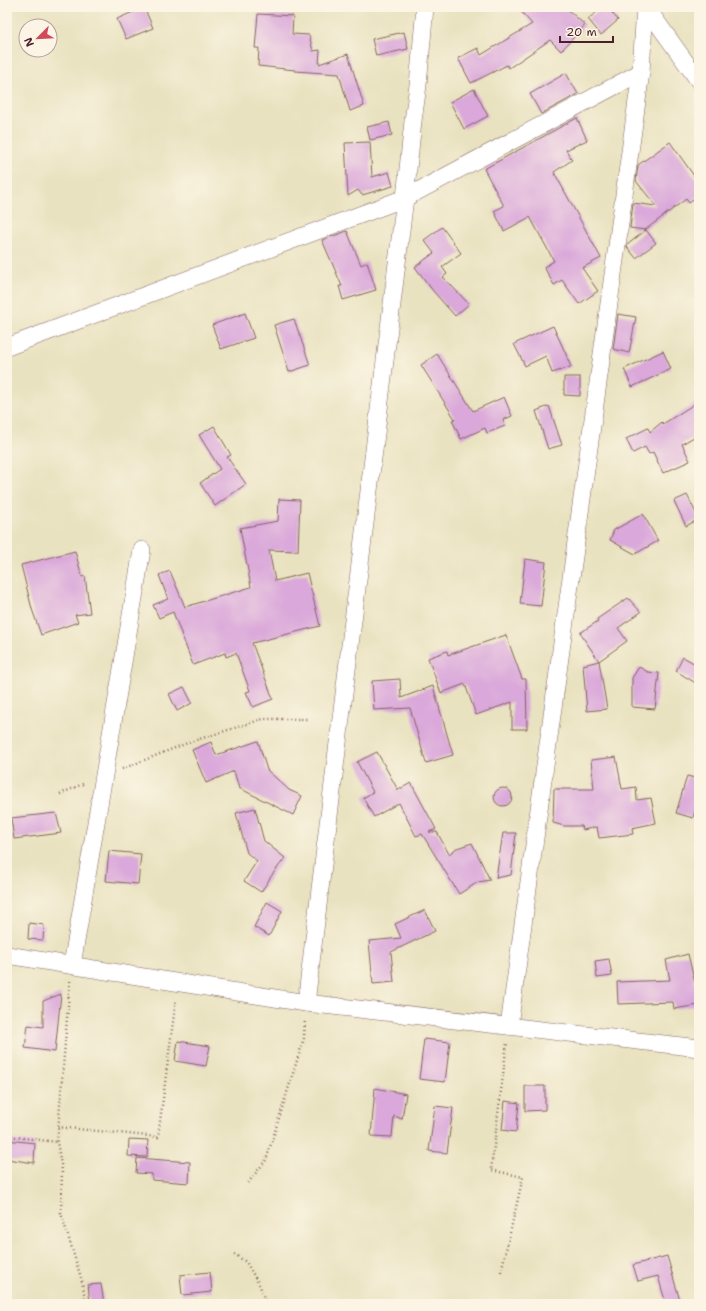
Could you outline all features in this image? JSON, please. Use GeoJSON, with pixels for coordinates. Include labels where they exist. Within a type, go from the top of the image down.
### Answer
{"type":"FeatureCollection","features":[{"type":"Feature","properties":{"kind":"street"},"geometry":{"type":"LineString","coordinates":[[306,1003],[405,198],[425,7]]}},
{"type":"Feature","properties":{"kind":"street"},"geometry":{"type":"LineString","coordinates":[[509,1026],[641,72],[646,7]]}},
{"type":"Feature","properties":{"kind":"street"},"geometry":{"type":"LineString","coordinates":[[646,7],[699,81]]}},
{"type":"Feature","properties":{"kind":"street"},"geometry":{"type":"LineString","coordinates":[[7,347],[405,198],[641,72]]}},
{"type":"Feature","properties":{"kind":"street"},"geometry":{"type":"LineString","coordinates":[[72,965],[142,550]]}},
{"type":"Feature","properties":{"kind":"street"},"geometry":{"type":"LineString","coordinates":[[7,955],[306,1003],[699,1048]]}},
{"type":"Feature","properties":{"kind":"path"},"geometry":{"type":"LineString","coordinates":[[60,794],[104,775],[190,742],[263,719],[307,719]]}},
{"type":"Feature","properties":{"kind":"path"},"geometry":{"type":"LineString","coordinates":[[72,965],[57,1142],[62,1170],[61,1213],[82,1281],[86,1304]]}},
{"type":"Feature","properties":{"kind":"path"},"geometry":{"type":"LineString","coordinates":[[58,1127],[158,1137],[179,982]]}},
{"type":"Feature","properties":{"kind":"path"},"geometry":{"type":"LineString","coordinates":[[248,1183],[266,1160],[304,1038],[306,1003]]}},
{"type":"Feature","properties":{"kind":"path"},"geometry":{"type":"LineString","coordinates":[[501,1272],[523,1177],[491,1170],[509,1026]]}},
{"type":"Feature","properties":{"kind":"path"},"geometry":{"type":"LineString","coordinates":[[7,1136],[57,1142]]}},
{"type":"Feature","properties":{"kind":"path"},"geometry":{"type":"LineString","coordinates":[[234,1254],[246,1262],[260,1286],[266,1304]]}},
{"type":"Feature","properties":{"kind":"building"},"geometry":{"type":"Polygon","coordinates":[[[144,7],[153,28],[126,39],[117,19],[144,7]]]}},
{"type":"Feature","properties":{"kind":"building"},"geometry":{"type":"Polygon","coordinates":[[[517,7],[565,7],[585,25],[561,51],[550,40],[509,68],[507,65],[471,83],[458,58],[478,48],[481,55],[532,24],[517,7]]]}},
{"type":"Feature","properties":{"kind":"building"},"geometry":{"type":"Polygon","coordinates":[[[603,7],[607,7],[618,20],[601,35],[588,19],[603,7]]]}},
{"type":"Feature","properties":{"kind":"building"},"geometry":{"type":"Polygon","coordinates":[[[258,14],[293,16],[292,34],[309,35],[313,51],[320,50],[319,64],[348,54],[364,106],[350,111],[339,74],[295,71],[258,66],[259,48],[255,48],[258,14]]]}},
{"type":"Feature","properties":{"kind":"building"},"geometry":{"type":"Polygon","coordinates":[[[404,32],[408,49],[376,56],[372,39],[404,32]]]}},
{"type":"Feature","properties":{"kind":"building"},"geometry":{"type":"Polygon","coordinates":[[[566,73],[578,94],[541,114],[530,94],[566,73]]]}},
{"type":"Feature","properties":{"kind":"building"},"geometry":{"type":"Polygon","coordinates":[[[474,89],[488,116],[464,129],[450,102],[474,89]]]}},
{"type":"Feature","properties":{"kind":"building"},"geometry":{"type":"Polygon","coordinates":[[[577,118],[587,140],[566,150],[572,160],[554,172],[601,258],[582,268],[598,291],[579,304],[562,280],[554,285],[544,267],[554,261],[530,217],[504,231],[494,211],[504,206],[484,169],[577,118]]]}},
{"type":"Feature","properties":{"kind":"building"},"geometry":{"type":"Polygon","coordinates":[[[389,122],[392,135],[370,140],[367,127],[389,122]]]}},
{"type":"Feature","properties":{"kind":"building"},"geometry":{"type":"Polygon","coordinates":[[[370,142],[372,177],[389,172],[393,186],[362,195],[358,190],[348,196],[345,143],[370,142]]]}},
{"type":"Feature","properties":{"kind":"building"},"geometry":{"type":"Polygon","coordinates":[[[670,142],[699,183],[699,196],[689,203],[686,199],[645,230],[630,228],[633,203],[656,206],[636,181],[638,165],[670,142]]]}},
{"type":"Feature","properties":{"kind":"building"},"geometry":{"type":"Polygon","coordinates":[[[442,227],[461,253],[442,267],[447,274],[443,277],[469,304],[455,316],[433,291],[415,267],[434,253],[424,240],[442,227]]]}},
{"type":"Feature","properties":{"kind":"building"},"geometry":{"type":"Polygon","coordinates":[[[646,230],[656,243],[636,258],[627,245],[646,230]]]}},
{"type":"Feature","properties":{"kind":"building"},"geometry":{"type":"Polygon","coordinates":[[[347,231],[361,265],[367,262],[376,290],[343,300],[339,286],[342,286],[322,240],[347,231]]]}},
{"type":"Feature","properties":{"kind":"building"},"geometry":{"type":"Polygon","coordinates":[[[245,313],[254,338],[221,349],[212,325],[245,313]]]}},
{"type":"Feature","properties":{"kind":"building"},"geometry":{"type":"Polygon","coordinates":[[[618,314],[636,317],[629,353],[613,349],[618,314]]]}},
{"type":"Feature","properties":{"kind":"building"},"geometry":{"type":"Polygon","coordinates":[[[294,319],[310,365],[289,372],[274,325],[294,319]]]}},
{"type":"Feature","properties":{"kind":"building"},"geometry":{"type":"Polygon","coordinates":[[[553,326],[571,367],[552,373],[546,356],[525,366],[514,344],[553,326]]]}},
{"type":"Feature","properties":{"kind":"building"},"geometry":{"type":"Polygon","coordinates":[[[663,351],[671,369],[632,387],[624,369],[663,351]]]}},
{"type":"Feature","properties":{"kind":"building"},"geometry":{"type":"Polygon","coordinates":[[[437,354],[473,411],[504,397],[512,416],[503,420],[505,426],[487,433],[485,428],[461,439],[452,420],[455,419],[421,365],[437,354]]]}},
{"type":"Feature","properties":{"kind":"building"},"geometry":{"type":"Polygon","coordinates":[[[564,377],[580,377],[580,396],[564,395],[564,377]]]}},
{"type":"Feature","properties":{"kind":"building"},"geometry":{"type":"Polygon","coordinates":[[[699,401],[699,434],[682,444],[690,461],[663,473],[653,452],[649,454],[645,447],[633,453],[626,439],[648,428],[650,432],[662,422],[663,424],[699,401]]]}},
{"type":"Feature","properties":{"kind":"building"},"geometry":{"type":"Polygon","coordinates":[[[549,406],[562,445],[548,449],[536,411],[549,406]]]}},
{"type":"Feature","properties":{"kind":"building"},"geometry":{"type":"Polygon","coordinates":[[[214,426],[231,455],[227,457],[246,484],[215,506],[200,483],[220,469],[199,435],[214,426]]]}},
{"type":"Feature","properties":{"kind":"building"},"geometry":{"type":"Polygon","coordinates":[[[687,495],[699,519],[686,526],[674,501],[687,495]]]}},
{"type":"Feature","properties":{"kind":"building"},"geometry":{"type":"Polygon","coordinates":[[[279,499],[300,500],[298,551],[269,550],[275,581],[307,573],[320,626],[252,643],[273,699],[253,707],[246,692],[250,691],[236,653],[226,657],[225,653],[193,665],[173,612],[159,618],[153,605],[168,599],[159,575],[170,571],[185,607],[251,587],[240,528],[278,521],[279,499]]]}},
{"type":"Feature","properties":{"kind":"building"},"geometry":{"type":"Polygon","coordinates":[[[643,514],[658,541],[635,554],[610,540],[614,530],[643,514]]]}},
{"type":"Feature","properties":{"kind":"building"},"geometry":{"type":"Polygon","coordinates":[[[75,551],[82,577],[85,576],[90,613],[75,615],[78,622],[41,635],[32,609],[21,565],[75,551]]]}},
{"type":"Feature","properties":{"kind":"building"},"geometry":{"type":"Polygon","coordinates":[[[525,559],[546,562],[541,606],[520,604],[525,559]]]}},
{"type":"Feature","properties":{"kind":"building"},"geometry":{"type":"Polygon","coordinates":[[[628,598],[641,612],[618,628],[627,641],[599,661],[580,633],[598,621],[597,619],[628,598]]]}},
{"type":"Feature","properties":{"kind":"building"},"geometry":{"type":"Polygon","coordinates":[[[506,635],[522,679],[526,679],[527,729],[512,729],[512,702],[476,715],[465,684],[441,693],[428,658],[447,651],[448,655],[506,635]]]}},
{"type":"Feature","properties":{"kind":"building"},"geometry":{"type":"Polygon","coordinates":[[[683,657],[699,666],[699,685],[676,671],[683,657]]]}},
{"type":"Feature","properties":{"kind":"building"},"geometry":{"type":"Polygon","coordinates":[[[599,661],[607,709],[587,711],[583,665],[599,661]]]}},
{"type":"Feature","properties":{"kind":"building"},"geometry":{"type":"Polygon","coordinates":[[[639,667],[648,672],[659,673],[655,709],[632,707],[632,678],[639,667]]]}},
{"type":"Feature","properties":{"kind":"building"},"geometry":{"type":"Polygon","coordinates":[[[400,679],[401,698],[433,686],[453,755],[426,763],[410,708],[374,710],[372,681],[400,679]]]}},
{"type":"Feature","properties":{"kind":"building"},"geometry":{"type":"Polygon","coordinates":[[[184,687],[192,703],[177,711],[169,694],[184,687]]]}},
{"type":"Feature","properties":{"kind":"building"},"geometry":{"type":"Polygon","coordinates":[[[258,741],[267,770],[289,790],[302,796],[293,815],[239,788],[234,771],[206,783],[192,750],[211,742],[216,755],[258,741]]]}},
{"type":"Feature","properties":{"kind":"building"},"geometry":{"type":"Polygon","coordinates":[[[377,752],[398,790],[411,783],[436,829],[429,832],[437,832],[449,854],[457,848],[472,843],[490,880],[478,882],[459,894],[422,834],[416,836],[399,803],[374,817],[363,798],[373,792],[357,762],[377,752]]]}},
{"type":"Feature","properties":{"kind":"building"},"geometry":{"type":"Polygon","coordinates":[[[616,757],[622,789],[636,787],[637,800],[651,798],[656,823],[632,828],[633,834],[599,838],[597,827],[583,830],[582,826],[564,826],[553,823],[554,789],[594,789],[591,760],[616,757]]]}},
{"type":"Feature","properties":{"kind":"building"},"geometry":{"type":"Polygon","coordinates":[[[687,776],[699,779],[699,798],[693,818],[676,813],[687,776]]]}},
{"type":"Feature","properties":{"kind":"building"},"geometry":{"type":"Polygon","coordinates":[[[499,788],[507,788],[512,793],[510,804],[507,806],[499,806],[494,801],[494,793],[499,788]]]}},
{"type":"Feature","properties":{"kind":"building"},"geometry":{"type":"Polygon","coordinates":[[[255,808],[264,841],[285,858],[261,892],[244,881],[257,861],[247,853],[236,813],[255,808]]]}},
{"type":"Feature","properties":{"kind":"building"},"geometry":{"type":"Polygon","coordinates":[[[56,813],[61,833],[14,839],[11,818],[56,813]]]}},
{"type":"Feature","properties":{"kind":"building"},"geometry":{"type":"Polygon","coordinates":[[[503,833],[516,833],[511,875],[496,878],[503,833]]]}},
{"type":"Feature","properties":{"kind":"building"},"geometry":{"type":"Polygon","coordinates":[[[109,851],[141,854],[138,884],[106,881],[109,851]]]}},
{"type":"Feature","properties":{"kind":"building"},"geometry":{"type":"Polygon","coordinates":[[[267,902],[282,911],[269,936],[254,927],[267,902]]]}},
{"type":"Feature","properties":{"kind":"building"},"geometry":{"type":"Polygon","coordinates":[[[425,910],[435,931],[391,952],[394,982],[373,984],[369,941],[401,938],[395,924],[425,910]]]}},
{"type":"Feature","properties":{"kind":"building"},"geometry":{"type":"Polygon","coordinates":[[[29,923],[44,925],[43,940],[28,939],[29,923]]]}},
{"type":"Feature","properties":{"kind":"building"},"geometry":{"type":"Polygon","coordinates":[[[688,954],[696,987],[699,986],[699,1005],[674,1009],[673,1002],[618,1004],[617,982],[670,980],[666,960],[688,954]]]}},
{"type":"Feature","properties":{"kind":"building"},"geometry":{"type":"Polygon","coordinates":[[[609,959],[612,976],[597,978],[595,961],[609,959]]]}},
{"type":"Feature","properties":{"kind":"building"},"geometry":{"type":"Polygon","coordinates":[[[61,994],[55,1052],[25,1048],[28,1025],[43,1027],[43,1001],[61,994]]]}},
{"type":"Feature","properties":{"kind":"building"},"geometry":{"type":"Polygon","coordinates":[[[424,1039],[450,1042],[445,1082],[419,1079],[424,1039]]]}},
{"type":"Feature","properties":{"kind":"building"},"geometry":{"type":"Polygon","coordinates":[[[178,1041],[210,1046],[206,1066],[175,1061],[178,1041]]]}},
{"type":"Feature","properties":{"kind":"building"},"geometry":{"type":"Polygon","coordinates":[[[525,1086],[545,1086],[545,1110],[525,1111],[525,1086]]]}},
{"type":"Feature","properties":{"kind":"building"},"geometry":{"type":"Polygon","coordinates":[[[375,1088],[406,1094],[402,1119],[394,1116],[392,1137],[371,1136],[375,1088]]]}},
{"type":"Feature","properties":{"kind":"building"},"geometry":{"type":"Polygon","coordinates":[[[505,1101],[519,1103],[516,1132],[502,1130],[505,1101]]]}},
{"type":"Feature","properties":{"kind":"building"},"geometry":{"type":"Polygon","coordinates":[[[435,1106],[453,1108],[447,1153],[429,1151],[435,1106]]]}},
{"type":"Feature","properties":{"kind":"building"},"geometry":{"type":"Polygon","coordinates":[[[129,1139],[148,1140],[147,1157],[128,1156],[129,1139]]]}},
{"type":"Feature","properties":{"kind":"building"},"geometry":{"type":"Polygon","coordinates":[[[7,1140],[35,1143],[34,1163],[7,1159],[7,1140]]]}},
{"type":"Feature","properties":{"kind":"building"},"geometry":{"type":"Polygon","coordinates":[[[137,1158],[190,1162],[189,1183],[152,1180],[152,1174],[136,1173],[137,1158]]]}},
{"type":"Feature","properties":{"kind":"building"},"geometry":{"type":"Polygon","coordinates":[[[667,1256],[681,1304],[666,1304],[658,1276],[638,1281],[633,1265],[667,1256]]]}},
{"type":"Feature","properties":{"kind":"building"},"geometry":{"type":"Polygon","coordinates":[[[210,1272],[212,1292],[182,1295],[180,1275],[210,1272]]]}},
{"type":"Feature","properties":{"kind":"building"},"geometry":{"type":"Polygon","coordinates":[[[101,1284],[104,1304],[90,1304],[88,1285],[101,1284]]]}}]}
